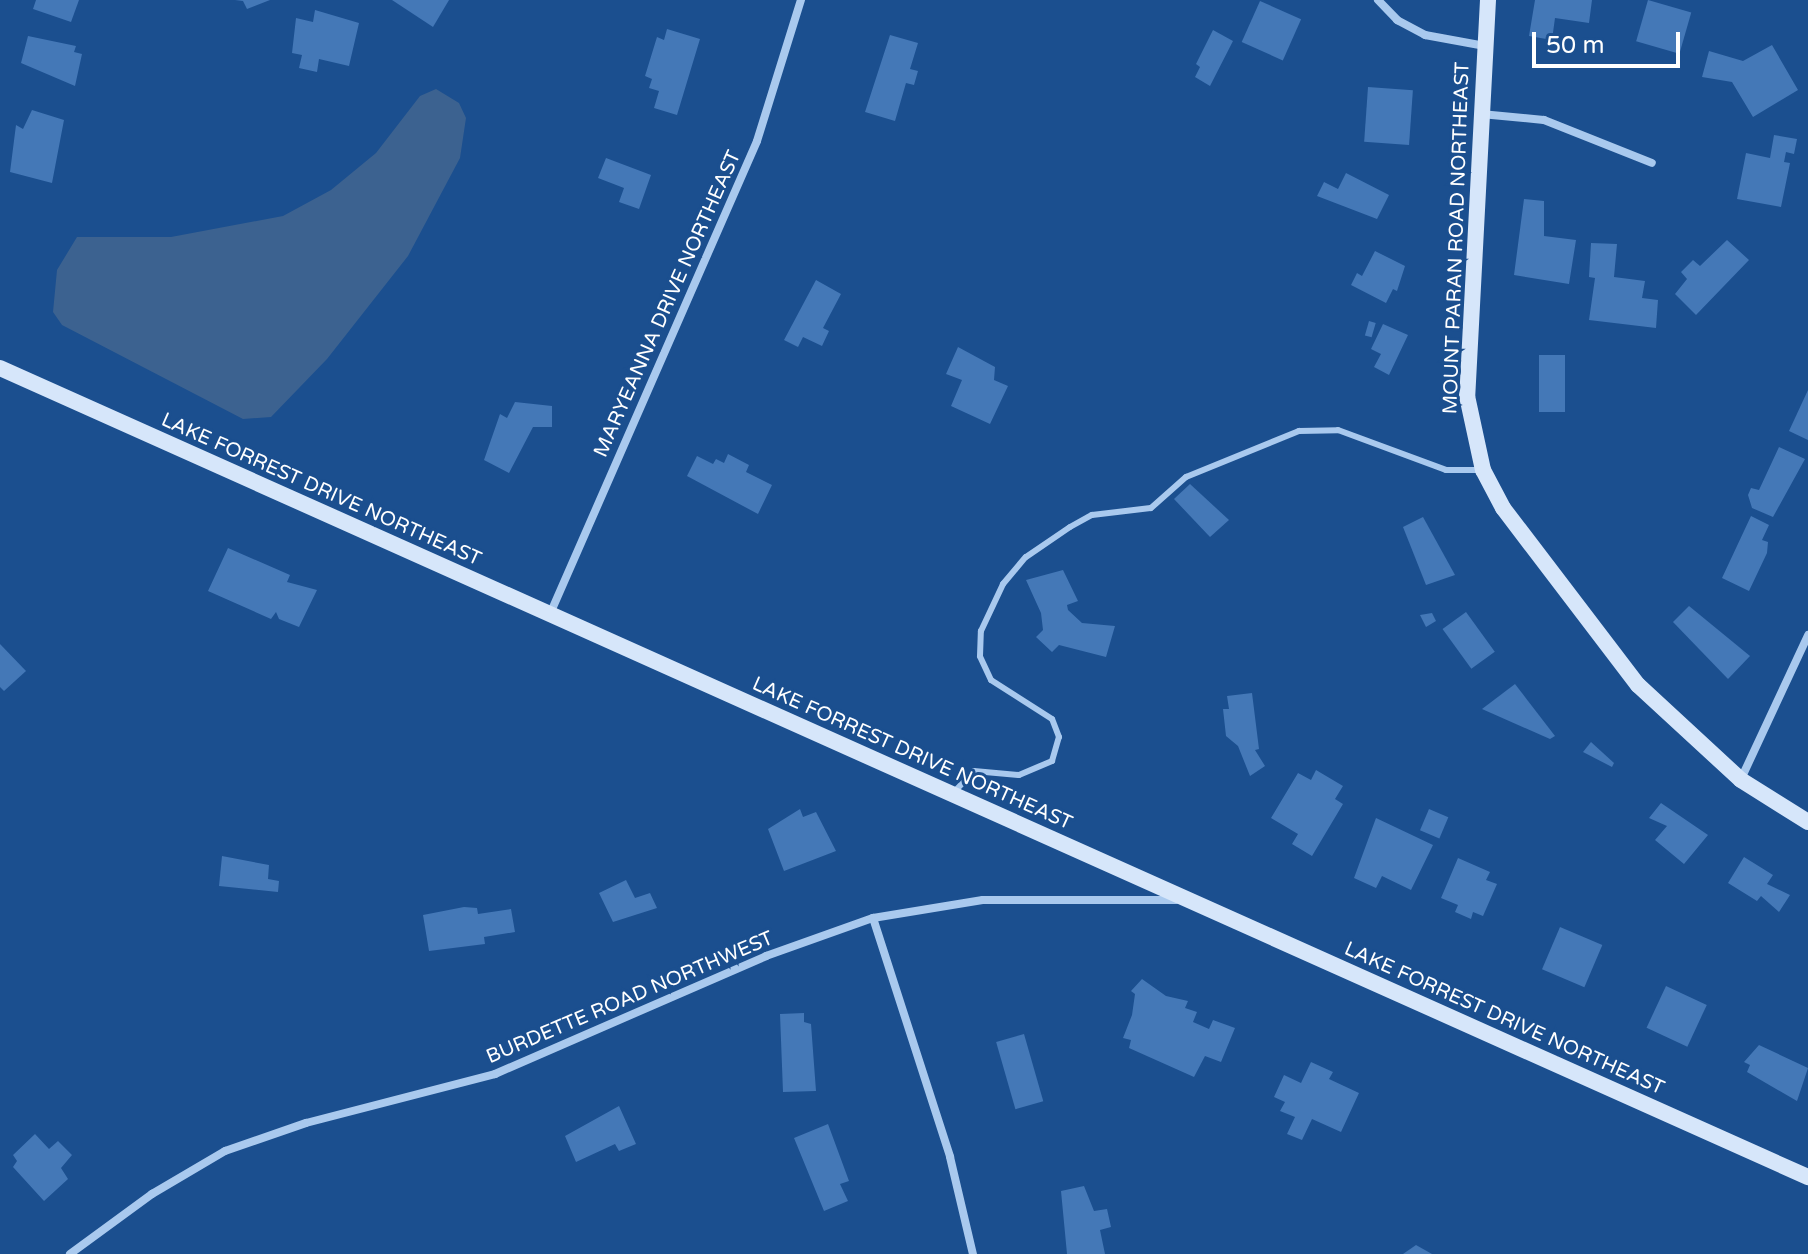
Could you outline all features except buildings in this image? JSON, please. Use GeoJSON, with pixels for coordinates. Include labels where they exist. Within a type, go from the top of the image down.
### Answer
{"type":"FeatureCollection","features":[{"type":"Feature","properties":{"kind":"street","name":"MARYEANNA DRIVE NORTHEAST"},"geometry":{"type":"LineString","coordinates":[[549,615],[757,141],[801,0]]}},
{"type":"Feature","properties":{"kind":"street"},"geometry":{"type":"LineString","coordinates":[[1378,0],[1397,20],[1425,35],[1485,46]]}},
{"type":"Feature","properties":{"kind":"street","name":"MOUNT PARAN ROAD NORTHEAST"},"geometry":{"type":"LineString","coordinates":[[1488,0],[1467,396],[1483,470],[1503,508],[1638,685],[1741,780],[1808,822]]}},
{"type":"Feature","properties":{"kind":"street"},"geometry":{"type":"LineString","coordinates":[[1481,114],[1544,120],[1652,163]]}},
{"type":"Feature","properties":{"kind":"street","name":"LAKE FORREST DRIVE NORTHEAST"},"geometry":{"type":"LineString","coordinates":[[0,368],[1808,1177]]}},
{"type":"Feature","properties":{"kind":"street"},"geometry":{"type":"LineString","coordinates":[[1741,780],[1808,635]]}},
{"type":"Feature","properties":{"kind":"street","name":"BURDETTE ROAD NORTHWEST"},"geometry":{"type":"LineString","coordinates":[[70,1254],[152,1194],[225,1151],[306,1123],[495,1074],[766,956],[873,918],[983,900],[1189,900]]}},
{"type":"Feature","properties":{"kind":"street"},"geometry":{"type":"LineString","coordinates":[[873,918],[950,1157],[973,1254]]}},
{"type":"Feature","properties":{"kind":"lane"},"geometry":{"type":"LineString","coordinates":[[953,794],[974,771],[1019,775],[1052,761],[1059,737],[1052,719],[991,680],[980,656],[981,631],[1003,584],[1026,557],[1070,527],[1092,515],[1151,508],[1186,477],[1299,431],[1338,430],[1446,470],[1483,470]]}},
{"type":"Feature","properties":{"kind":"water"},"geometry":{"type":"Polygon","coordinates":[[[436,89],[459,103],[466,118],[460,158],[408,256],[327,359],[271,417],[243,419],[62,325],[53,312],[57,270],[77,237],[171,237],[283,216],[331,190],[376,153],[420,96],[436,89]]]}}]}
